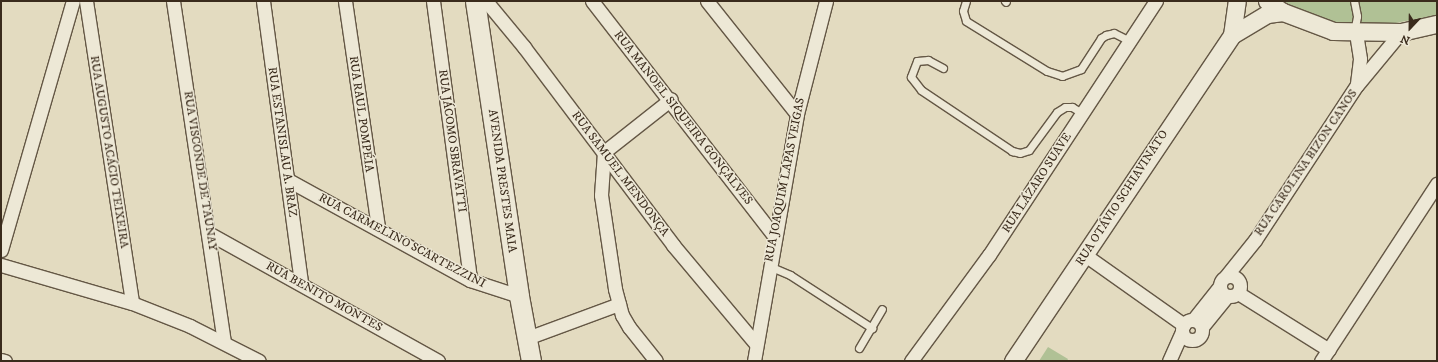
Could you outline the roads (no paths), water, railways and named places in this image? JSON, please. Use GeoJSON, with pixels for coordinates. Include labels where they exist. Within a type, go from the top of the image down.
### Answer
{"type":"FeatureCollection","features":[{"type":"Feature","properties":{"kind":"main road","name":"AVENIDA PRESTES MAIA"},"geometry":{"type":"LineString","coordinates":[[475,1],[519,296],[531,361]]}},
{"type":"Feature","properties":{"kind":"main road"},"geometry":{"type":"LineString","coordinates":[[527,338],[546,361]]}},
{"type":"Feature","properties":{"kind":"street"},"geometry":{"type":"LineString","coordinates":[[1,250],[73,1]]}},
{"type":"Feature","properties":{"kind":"street","name":"RUA AUGUSTO ACÁCIO TEIXEIRA"},"geometry":{"type":"LineString","coordinates":[[86,1],[132,303]]}},
{"type":"Feature","properties":{"kind":"street","name":"RUA VISCONDE DE TAUNAY"},"geometry":{"type":"LineString","coordinates":[[173,1],[210,234],[224,342]]}},
{"type":"Feature","properties":{"kind":"street","name":"RUA ESTANISLAU A. BRAZ"},"geometry":{"type":"LineString","coordinates":[[263,1],[301,283]]}},
{"type":"Feature","properties":{"kind":"street","name":"RUA RAUL POMPÉIA"},"geometry":{"type":"LineString","coordinates":[[345,1],[378,227]]}},
{"type":"Feature","properties":{"kind":"street","name":"RUA JÁCOMO SBRAVATTI"},"geometry":{"type":"LineString","coordinates":[[433,1],[470,280]]}},
{"type":"Feature","properties":{"kind":"street","name":"RUA SAMUEL MENDONÇA"},"geometry":{"type":"LineString","coordinates":[[486,1],[604,152],[673,245],[756,344]]}},
{"type":"Feature","properties":{"kind":"street","name":"RUA MANOEL SIQUEIRA GONÇALVES"},"geometry":{"type":"LineString","coordinates":[[592,1],[671,99],[774,236]]}},
{"type":"Feature","properties":{"kind":"street"},"geometry":{"type":"LineString","coordinates":[[707,1],[797,114]]}},
{"type":"Feature","properties":{"kind":"street","name":"RUA LÁZARO SUAVE"},"geometry":{"type":"LineString","coordinates":[[911,361],[965,291],[1156,1]]}},
{"type":"Feature","properties":{"kind":"street","name":"RUA OTÁVIO SCHIAVINATO"},"geometry":{"type":"LineString","coordinates":[[1232,35],[1237,1]]}},
{"type":"Feature","properties":{"kind":"street"},"geometry":{"type":"LineString","coordinates":[[1267,1],[1283,12],[1333,31],[1355,33],[1401,32],[1437,24]]}},
{"type":"Feature","properties":{"kind":"street","name":"RUA JOAQUIM LAPAS VEIGAS"},"geometry":{"type":"LineString","coordinates":[[754,361],[774,236],[797,114],[824,3]]}},
{"type":"Feature","properties":{"kind":"street","name":"RUA OTÁVIO SCHIAVINATO"},"geometry":{"type":"LineString","coordinates":[[1013,361],[1232,35],[1266,14],[1283,12]]}},
{"type":"Feature","properties":{"kind":"street","name":"RUA CAROLINA BIZON CANOS"},"geometry":{"type":"LineString","coordinates":[[1169,361],[1190,326],[1230,286],[1255,240],[1358,85],[1401,32]]}},
{"type":"Feature","properties":{"kind":"street","name":"RUA CAROLINA BIZON CANOS"},"geometry":{"type":"LineString","coordinates":[[1355,33],[1360,59],[1358,85]]}},
{"type":"Feature","properties":{"kind":"street"},"geometry":{"type":"LineString","coordinates":[[656,361],[629,327],[619,304],[601,195],[604,152],[671,99]]}},
{"type":"Feature","properties":{"kind":"street","name":"RUA CARMELINO SCARTEZZINI"},"geometry":{"type":"LineString","coordinates":[[288,180],[378,227],[470,280],[519,296]]}},
{"type":"Feature","properties":{"kind":"street"},"geometry":{"type":"LineString","coordinates":[[1322,361],[1437,184]]}},
{"type":"Feature","properties":{"kind":"street","name":"RUA BENITO MONTES"},"geometry":{"type":"LineString","coordinates":[[210,234],[301,283],[438,361]]}},
{"type":"Feature","properties":{"kind":"street"},"geometry":{"type":"LineString","coordinates":[[1085,255],[1190,326],[1186,338],[1193,341],[1176,361]]}},
{"type":"Feature","properties":{"kind":"street"},"geometry":{"type":"LineString","coordinates":[[1,266],[132,303],[224,342],[259,361]]}},
{"type":"Feature","properties":{"kind":"street"},"geometry":{"type":"LineString","coordinates":[[1230,286],[1329,350]]}},
{"type":"Feature","properties":{"kind":"street"},"geometry":{"type":"LineString","coordinates":[[527,338],[619,304]]}},
{"type":"Feature","properties":{"kind":"street"},"geometry":{"type":"LineString","coordinates":[[1,360],[5,361]]}},
{"type":"Feature","properties":{"kind":"lane"},"geometry":{"type":"LineString","coordinates":[[966,1],[963,11],[966,21],[1047,71],[1062,76],[1081,69],[1101,38],[1106,35],[1114,33],[1130,40]]}},
{"type":"Feature","properties":{"kind":"lane"},"geometry":{"type":"LineString","coordinates":[[1354,1],[1357,16],[1355,33]]}},
{"type":"Feature","properties":{"kind":"lane"},"geometry":{"type":"LineString","coordinates":[[943,68],[928,60],[917,61],[911,77],[921,90],[1012,152],[1020,153],[1029,150],[1057,112],[1065,107],[1072,107],[1082,113]]}},
{"type":"Feature","properties":{"kind":"lane"},"geometry":{"type":"LineString","coordinates":[[769,266],[790,275],[872,328]]}},
{"type":"Feature","properties":{"kind":"lane"},"geometry":{"type":"LineString","coordinates":[[859,348],[882,309]]}}]}
